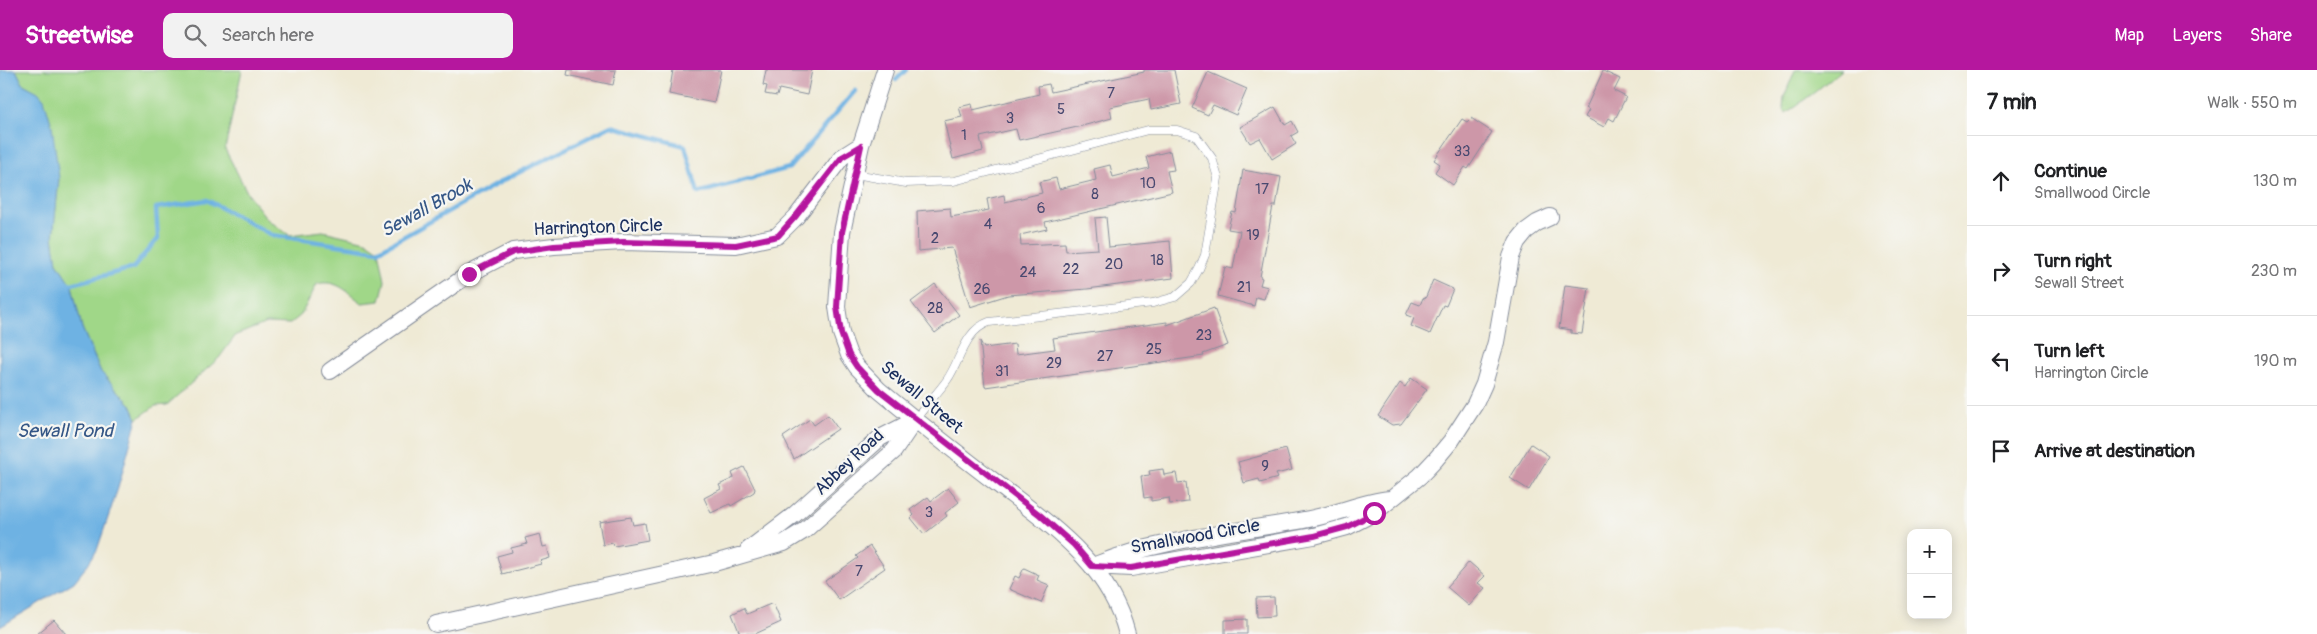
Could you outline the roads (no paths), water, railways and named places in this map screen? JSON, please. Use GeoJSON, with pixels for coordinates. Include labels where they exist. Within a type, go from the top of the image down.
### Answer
{"type":"FeatureCollection","features":[{"type":"Feature","properties":{"kind":"street","name":"Sewall Street"},"geometry":{"type":"LineString","coordinates":[[884,70],[861,146],[842,232],[837,307],[841,333],[849,355],[857,367],[879,390],[915,420],[1040,515],[1074,545],[1092,566],[1114,599],[1126,634]]}},
{"type":"Feature","properties":{"kind":"street","name":"Harrington Circle"},"geometry":{"type":"LineString","coordinates":[[330,371],[469,274],[513,252],[554,246],[623,242],[736,245],[778,236],[842,157],[861,146]]}},
{"type":"Feature","properties":{"kind":"street","name":"Smallwood Circle"},"geometry":{"type":"LineString","coordinates":[[1092,566],[1131,568],[1314,536],[1361,521],[1374,513],[1420,476],[1436,459],[1451,441],[1475,404],[1484,384],[1496,342],[1511,257],[1517,242],[1526,231],[1550,217]]}},
{"type":"Feature","properties":{"kind":"street","name":"Abbey Road"},"geometry":{"type":"LineString","coordinates":[[737,556],[760,542],[794,515],[880,438],[915,420]]}},
{"type":"Feature","properties":{"kind":"street","name":"Abbey Road"},"geometry":{"type":"LineString","coordinates":[[436,624],[714,563],[777,546],[805,530],[894,452],[915,420]]}},
{"type":"Feature","properties":{"kind":"street","name":"Smallwood Circle"},"geometry":{"type":"LineString","coordinates":[[1092,566],[1128,552],[1310,519],[1372,501],[1390,499]]}},
{"type":"Feature","properties":{"kind":"lane"},"geometry":{"type":"LineString","coordinates":[[855,174],[906,184],[954,181],[1148,130],[1177,130],[1196,136],[1212,158],[1218,178],[1205,255],[1191,283],[1175,297],[1153,303],[989,322],[982,325],[970,334],[949,378],[915,420]]}},
{"type":"Feature","properties":{"kind":"lane"},"geometry":{"type":"LineString","coordinates":[[849,465],[862,479]]}},
{"type":"Feature","properties":{"kind":"lane"},"geometry":{"type":"LineString","coordinates":[[794,515],[805,530]]}},
{"type":"Feature","properties":{"kind":"lane"},"geometry":{"type":"LineString","coordinates":[[1310,519],[1314,536]]}},
{"type":"Feature","properties":{"kind":"water","name":"Sewall Pond"},"geometry":{"type":"Polygon","coordinates":[[[0,70],[16,70],[23,84],[38,92],[44,99],[52,126],[59,178],[53,237],[57,263],[72,286],[82,328],[101,372],[131,405],[137,419],[118,488],[97,550],[86,567],[74,582],[0,627],[0,70]]]}},
{"type":"Feature","properties":{"kind":"waterway","name":"Sewall Brook"},"geometry":{"type":"LineString","coordinates":[[896,80],[906,70]]}},
{"type":"Feature","properties":{"kind":"waterway","name":"Sewall Brook"},"geometry":{"type":"LineString","coordinates":[[64,286],[133,268],[158,238],[156,208],[207,200],[272,235],[378,251],[504,180],[611,126],[685,146],[698,193],[789,168],[855,91]]}}]}
